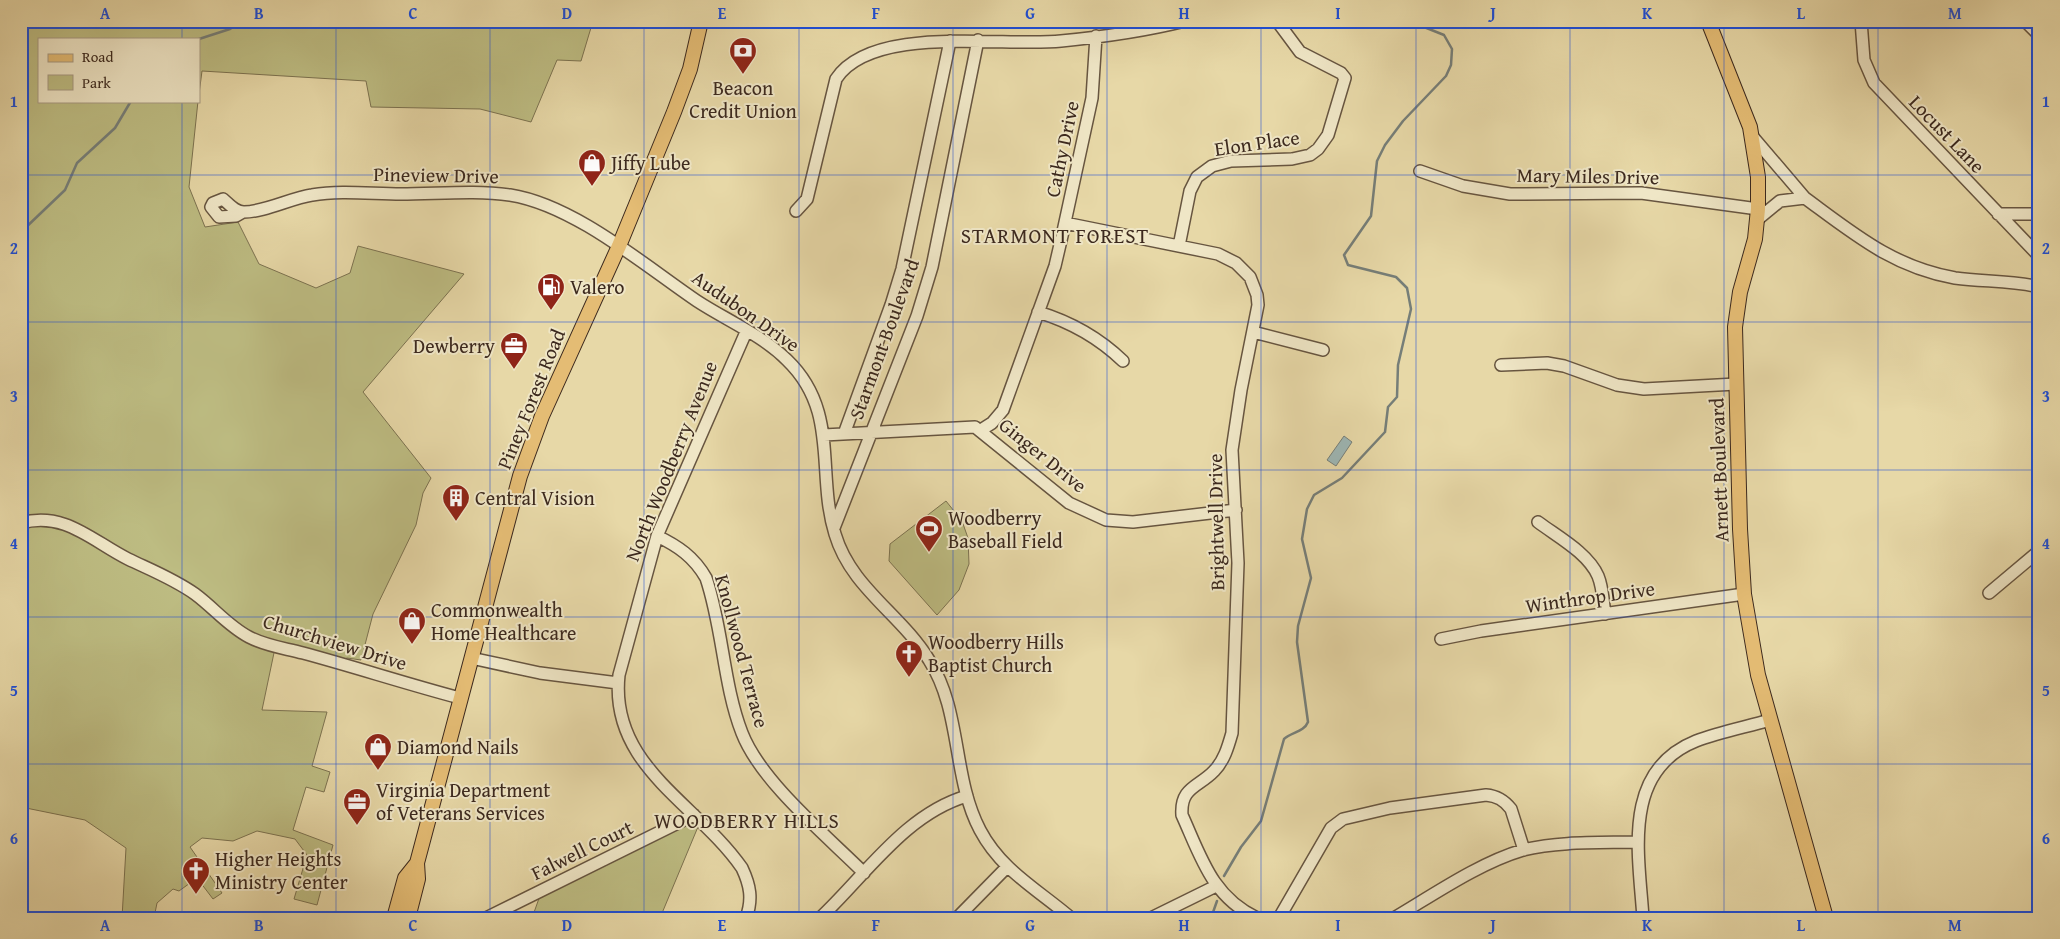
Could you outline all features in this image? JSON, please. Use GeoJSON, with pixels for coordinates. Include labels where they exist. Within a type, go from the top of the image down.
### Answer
{"type":"FeatureCollection","features":[{"type":"Feature","properties":{"kind":"main road","name":"Piney Forest Road"},"geometry":{"type":"LineString","coordinates":[[406,917],[418,879],[417,862],[520,476],[542,416],[619,246],[690,69],[701,21]]}},
{"type":"Feature","properties":{"kind":"main road","name":"Arnett Boulevard"},"geometry":{"type":"LineString","coordinates":[[1708,21],[1753,136],[1758,177],[1758,214],[1737,307],[1735,326],[1744,594],[1751,643],[1770,720],[1826,918]]}},
{"type":"Feature","properties":{"kind":"main road","name":"Piney Forest Road"},"geometry":{"type":"LineString","coordinates":[[394,918],[404,878],[417,862]]}},
{"type":"Feature","properties":{"kind":"main road"},"geometry":{"type":"LineString","coordinates":[[400,890],[404,898],[406,917]]}},
{"type":"Feature","properties":{"kind":"street"},"geometry":{"type":"LineString","coordinates":[[796,211],[807,199],[832,88],[841,71],[861,56],[950,40],[1059,41],[1185,21]]}},
{"type":"Feature","properties":{"kind":"street","name":"Elon Place"},"geometry":{"type":"LineString","coordinates":[[1179,246],[1190,191],[1204,171],[1231,161],[1302,158],[1318,149],[1328,135],[1345,78],[1341,73],[1300,52],[1278,21]]}},
{"type":"Feature","properties":{"kind":"street","name":"Locust Lane"},"geometry":{"type":"LineString","coordinates":[[1861,21],[1864,60],[1874,83],[2039,256]]}},
{"type":"Feature","properties":{"kind":"street"},"geometry":{"type":"LineString","coordinates":[[2025,21],[2039,35]]}},
{"type":"Feature","properties":{"kind":"street","name":"Cathy Drive"},"geometry":{"type":"LineString","coordinates":[[981,430],[992,423],[1003,410],[1055,266],[1092,98],[1096,64],[1096,36]]}},
{"type":"Feature","properties":{"kind":"street","name":"Starmont Boulevard"},"geometry":{"type":"LineString","coordinates":[[844,434],[891,306],[902,269],[950,40]]}},
{"type":"Feature","properties":{"kind":"street","name":"Starmont Boulevard"},"geometry":{"type":"LineString","coordinates":[[834,529],[870,432],[917,316],[932,267],[978,40]]}},
{"type":"Feature","properties":{"kind":"street"},"geometry":{"type":"LineString","coordinates":[[1753,136],[1805,198],[1850,234],[1897,261],[1955,278],[2039,287]]}},
{"type":"Feature","properties":{"kind":"street","name":"Mary Miles Drive"},"geometry":{"type":"LineString","coordinates":[[1420,171],[1462,186],[1510,194],[1641,193],[1758,214]]}},
{"type":"Feature","properties":{"kind":"street","name":"Pineview Drive"},"geometry":{"type":"LineString","coordinates":[[243,212],[296,198],[329,193],[505,194],[537,202],[619,246]]}},
{"type":"Feature","properties":{"kind":"street"},"geometry":{"type":"LineString","coordinates":[[1758,214],[1780,201],[1805,198]]}},
{"type":"Feature","properties":{"kind":"street"},"geometry":{"type":"LineString","coordinates":[[1998,214],[2039,214]]}},
{"type":"Feature","properties":{"kind":"street","name":"Brightwell Drive"},"geometry":{"type":"LineString","coordinates":[[1065,223],[1218,254],[1236,263],[1243,269],[1250,277],[1257,295],[1258,311],[1241,390],[1232,450],[1238,563],[1232,733],[1224,757],[1215,771],[1193,785],[1182,808],[1182,815],[1216,886],[1234,904],[1256,918]]}},
{"type":"Feature","properties":{"kind":"street","name":"Audubon Drive"},"geometry":{"type":"LineString","coordinates":[[619,246],[696,300],[776,350],[797,370],[815,402],[824,435],[834,529],[842,553],[859,582],[904,628],[935,670],[948,704],[966,796],[981,832],[1006,867],[1070,918]]}},
{"type":"Feature","properties":{"kind":"street"},"geometry":{"type":"LineString","coordinates":[[1038,312],[1076,326],[1110,348],[1124,361]]}},
{"type":"Feature","properties":{"kind":"street","name":"North Woodberry Avenue"},"geometry":{"type":"LineString","coordinates":[[746,332],[657,536],[648,563],[618,683],[623,724],[635,751],[742,868],[750,890],[751,899],[746,918]]}},
{"type":"Feature","properties":{"kind":"street"},"geometry":{"type":"LineString","coordinates":[[1253,332],[1323,350]]}},
{"type":"Feature","properties":{"kind":"street"},"geometry":{"type":"LineString","coordinates":[[1501,365],[1534,362],[1564,366],[1617,385],[1644,389],[1736,384]]}},
{"type":"Feature","properties":{"kind":"street","name":"Ginger Drive"},"geometry":{"type":"LineString","coordinates":[[824,435],[968,426],[981,430],[1069,503],[1100,518],[1115,522],[1133,522],[1236,510]]}},
{"type":"Feature","properties":{"kind":"street","name":"Churchview Drive"},"geometry":{"type":"LineString","coordinates":[[21,523],[32,520],[52,520],[76,527],[128,559],[180,584],[198,596],[232,626],[275,648],[302,653],[460,698]]}},
{"type":"Feature","properties":{"kind":"street"},"geometry":{"type":"LineString","coordinates":[[1538,522],[1580,554],[1593,568],[1601,585],[1605,614]]}},
{"type":"Feature","properties":{"kind":"street","name":"Knollwood Terrace"},"geometry":{"type":"LineString","coordinates":[[657,536],[684,551],[694,560],[706,578],[736,712],[749,747],[776,783],[864,873]]}},
{"type":"Feature","properties":{"kind":"street"},"geometry":{"type":"LineString","coordinates":[[1990,593],[2039,551]]}},
{"type":"Feature","properties":{"kind":"street","name":"Winthrop Drive"},"geometry":{"type":"LineString","coordinates":[[1441,639],[1481,631],[1744,594]]}},
{"type":"Feature","properties":{"kind":"street"},"geometry":{"type":"LineString","coordinates":[[470,658],[540,673],[618,683]]}},
{"type":"Feature","properties":{"kind":"street"},"geometry":{"type":"LineString","coordinates":[[1643,918],[1638,842],[1640,809],[1654,776],[1672,756],[1696,741],[1770,720]]}},
{"type":"Feature","properties":{"kind":"street"},"geometry":{"type":"LineString","coordinates":[[820,918],[917,821],[943,805],[966,796]]}},
{"type":"Feature","properties":{"kind":"street"},"geometry":{"type":"LineString","coordinates":[[1279,918],[1331,828],[1350,815],[1428,803],[1493,796],[1500,798],[1511,809],[1524,850]]}},
{"type":"Feature","properties":{"kind":"street","name":"Falwell Court"},"geometry":{"type":"LineString","coordinates":[[486,918],[694,816]]}},
{"type":"Feature","properties":{"kind":"street"},"geometry":{"type":"LineString","coordinates":[[1394,918],[1468,875],[1524,850],[1638,842]]}},
{"type":"Feature","properties":{"kind":"street"},"geometry":{"type":"LineString","coordinates":[[957,918],[1006,867]]}},
{"type":"Feature","properties":{"kind":"street"},"geometry":{"type":"LineString","coordinates":[[1151,918],[1216,886]]}},
{"type":"Feature","properties":{"kind":"green space"},"geometry":{"type":"Polygon","coordinates":[[[21,21],[593,21],[581,61],[557,60],[531,122],[480,109],[371,107],[366,81],[202,71],[200,86],[200,38],[38,38],[38,102],[198,102],[189,187],[205,227],[238,222],[259,264],[316,288],[350,273],[358,246],[464,274],[363,392],[431,478],[423,493],[416,525],[373,614],[361,660],[347,658],[333,663],[275,648],[262,710],[327,712],[312,766],[330,772],[324,792],[306,787],[293,830],[333,845],[317,905],[294,899],[307,855],[295,839],[257,831],[233,841],[202,838],[190,847],[222,893],[213,899],[197,878],[179,891],[173,889],[157,903],[154,918],[122,918],[126,848],[85,820],[21,807],[21,21]]]}},
{"type":"Feature","properties":{"kind":"green space","name":"Woodberry Baseball Field"},"geometry":{"type":"Polygon","coordinates":[[[946,501],[962,521],[968,538],[969,564],[959,590],[937,615],[889,561],[890,544],[946,501]]]}},
{"type":"Feature","properties":{"kind":"green space"},"geometry":{"type":"Polygon","coordinates":[[[694,815],[700,822],[660,918],[532,918],[542,890],[694,815]]]}},
{"type":"Feature","properties":{"kind":"water"},"geometry":{"type":"Polygon","coordinates":[[[1344,436],[1352,442],[1336,466],[1327,460],[1344,436]]]}},
{"type":"Feature","properties":{"kind":"waterway"},"geometry":{"type":"LineString","coordinates":[[200,39],[230,29],[242,21]]}},
{"type":"Feature","properties":{"kind":"waterway"},"geometry":{"type":"LineString","coordinates":[[1224,876],[1241,847],[1261,821],[1284,739],[1304,728],[1308,722],[1297,642],[1298,626],[1311,578],[1302,539],[1307,509],[1314,495],[1342,478],[1385,432],[1388,407],[1397,397],[1398,365],[1411,309],[1407,288],[1396,277],[1348,265],[1344,255],[1371,216],[1377,161],[1385,145],[1403,121],[1446,76],[1451,65],[1452,49],[1444,35],[1409,21]]}},
{"type":"Feature","properties":{"kind":"waterway"},"geometry":{"type":"LineString","coordinates":[[21,232],[65,190],[77,163],[115,128],[130,102]]}},
{"type":"Feature","properties":{"kind":"waterway"},"geometry":{"type":"LineString","coordinates":[[1211,918],[1217,901]]}},
{"type":"Feature","properties":{"kind":"place","name":"Beacon Credit Union"},"geometry":{"type":"Point","coordinates":[743,75]}},
{"type":"Feature","properties":{"kind":"place","name":"Jiffy Lube"},"geometry":{"type":"Point","coordinates":[592,187]}},
{"type":"Feature","properties":{"kind":"place","name":"Valero"},"geometry":{"type":"Point","coordinates":[551,311]}},
{"type":"Feature","properties":{"kind":"place","name":"Dewberry"},"geometry":{"type":"Point","coordinates":[514,370]}},
{"type":"Feature","properties":{"kind":"place","name":"Central Vision"},"geometry":{"type":"Point","coordinates":[456,522]}},
{"type":"Feature","properties":{"kind":"place","name":"Woodberry Baseball Field"},"geometry":{"type":"Point","coordinates":[929,553]}},
{"type":"Feature","properties":{"kind":"place","name":"Commonwealth Home Healthcare"},"geometry":{"type":"Point","coordinates":[412,645]}},
{"type":"Feature","properties":{"kind":"place","name":"Woodberry Hills Baptist Church"},"geometry":{"type":"Point","coordinates":[909,678]}},
{"type":"Feature","properties":{"kind":"place","name":"Diamond Nails"},"geometry":{"type":"Point","coordinates":[378,771]}},
{"type":"Feature","properties":{"kind":"place","name":"Virginia Department of Veterans Services"},"geometry":{"type":"Point","coordinates":[357,826]}},
{"type":"Feature","properties":{"kind":"place","name":"Higher Heights Ministry Center"},"geometry":{"type":"Point","coordinates":[196,895]}},
{"type":"Feature","properties":{"kind":"district","name":"STARMONT FOREST"},"geometry":{"type":"Point","coordinates":[1055,236]}},
{"type":"Feature","properties":{"kind":"district","name":"WOODBERRY HILLS"},"geometry":{"type":"Point","coordinates":[747,821]}}]}
